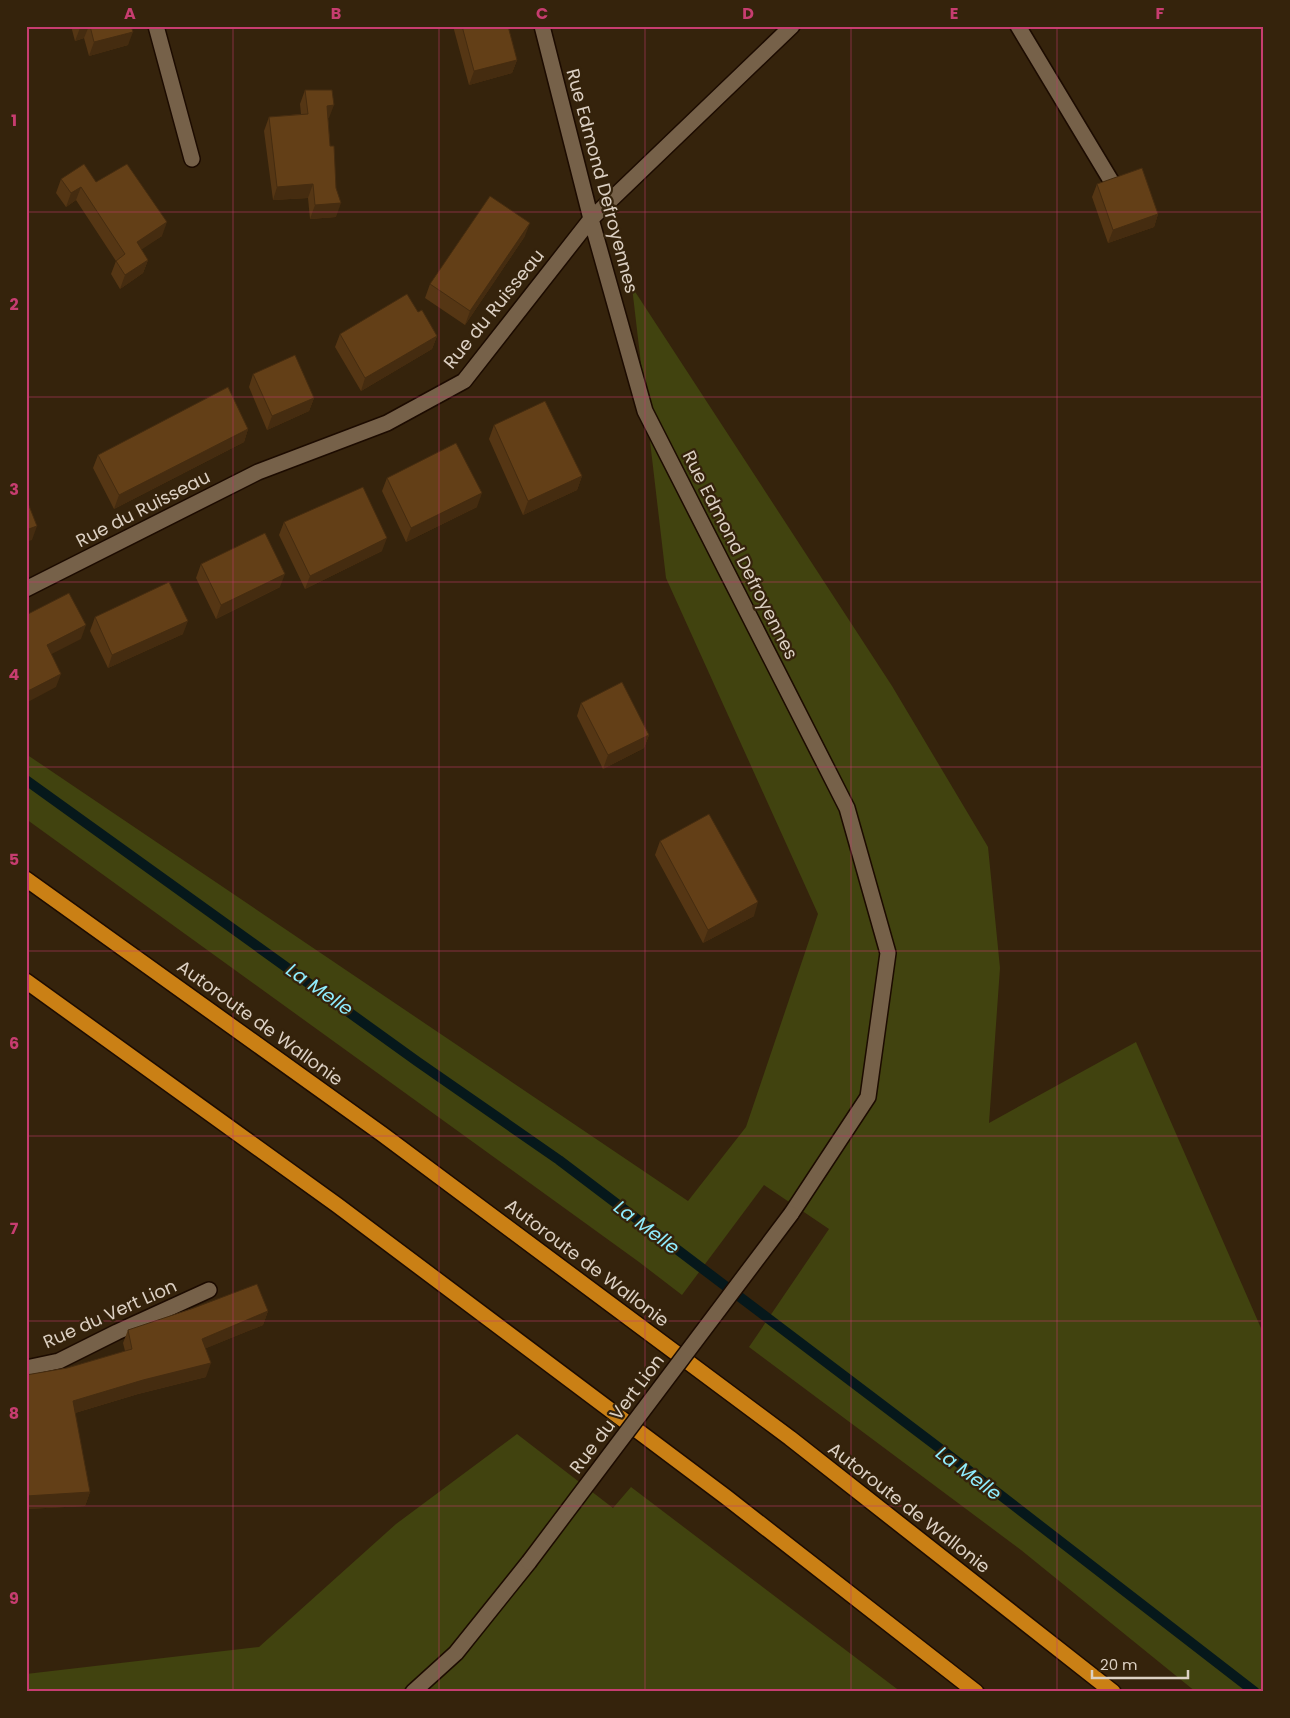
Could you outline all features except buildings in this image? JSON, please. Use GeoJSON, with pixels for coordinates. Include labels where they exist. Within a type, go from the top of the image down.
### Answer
{"type":"FeatureCollection","features":[{"type":"Feature","properties":{"kind":"highway","name":"Autoroute de Wallonie"},"geometry":{"type":"LineString","coordinates":[[26,879],[382,1134],[782,1432],[1113,1692]]}},
{"type":"Feature","properties":{"kind":"highway"},"geometry":{"type":"LineString","coordinates":[[26,981],[337,1205],[726,1497],[976,1692]]}},
{"type":"Feature","properties":{"kind":"street"},"geometry":{"type":"LineString","coordinates":[[156,26],[192,159]]}},
{"type":"Feature","properties":{"kind":"street","name":"Rue Edmond Defroyennes"},"geometry":{"type":"LineString","coordinates":[[542,26],[591,219],[645,411],[847,808],[888,953],[868,1097]]}},
{"type":"Feature","properties":{"kind":"street","name":"Rue du Ruisseau"},"geometry":{"type":"LineString","coordinates":[[26,589],[258,472],[387,423],[464,381],[591,219],[792,26]]}},
{"type":"Feature","properties":{"kind":"street"},"geometry":{"type":"LineString","coordinates":[[1018,26],[1116,189]]}},
{"type":"Feature","properties":{"kind":"street","name":"Rue du Vert Lion"},"geometry":{"type":"LineString","coordinates":[[413,1692],[456,1653],[529,1562],[791,1214],[868,1097]]}},
{"type":"Feature","properties":{"kind":"street","name":"Rue du Vert Lion"},"geometry":{"type":"LineString","coordinates":[[26,1368],[59,1361],[209,1290]]}},
{"type":"Feature","properties":{"kind":"shaded area"},"geometry":{"type":"Polygon","coordinates":[[[632,287],[892,686],[988,847],[1000,968],[989,1123],[1136,1042],[1264,1335],[1264,1692],[1196,1692],[1021,1550],[749,1347],[829,1229],[764,1185],[682,1295],[26,819],[26,754],[688,1201],[746,1127],[818,914],[666,578],[632,287]]]}},
{"type":"Feature","properties":{"kind":"shaded area"},"geometry":{"type":"Polygon","coordinates":[[[517,1434],[613,1508],[631,1487],[901,1692],[26,1692],[26,1674],[259,1647],[396,1524],[517,1434]]]}},
{"type":"Feature","properties":{"kind":"waterway","name":"La Melle"},"geometry":{"type":"LineString","coordinates":[[26,780],[418,1062],[559,1160],[959,1463],[1255,1692]]}}]}
